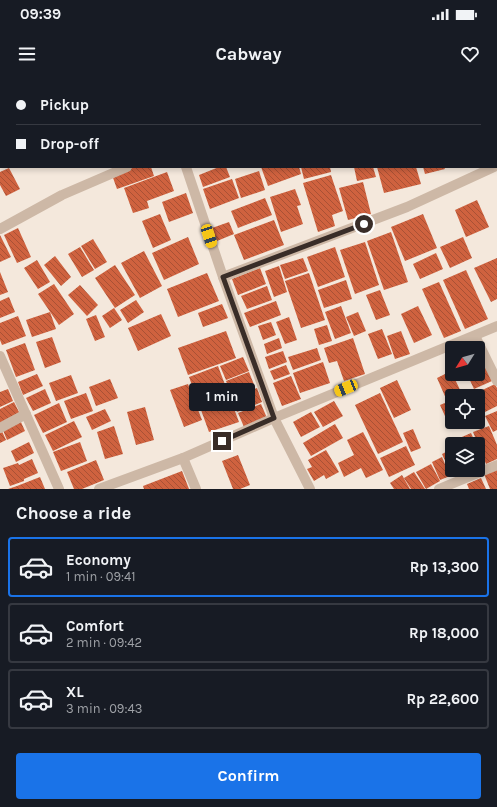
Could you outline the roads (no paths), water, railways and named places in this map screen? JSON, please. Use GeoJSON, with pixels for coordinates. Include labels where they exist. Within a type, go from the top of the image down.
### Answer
{"type":"FeatureCollection","features":[{"type":"Feature","properties":{"kind":"street"},"geometry":{"type":"LineString","coordinates":[[0,229],[62,195],[125,168]]}},
{"type":"Feature","properties":{"kind":"street"},"geometry":{"type":"LineString","coordinates":[[186,168],[223,277],[274,418],[310,489]]}},
{"type":"Feature","properties":{"kind":"street"},"geometry":{"type":"LineString","coordinates":[[223,277],[407,207],[492,168]]}},
{"type":"Feature","properties":{"kind":"street"},"geometry":{"type":"LineString","coordinates":[[99,489],[183,458],[274,418],[497,326]]}},
{"type":"Feature","properties":{"kind":"street"},"geometry":{"type":"LineString","coordinates":[[475,336],[497,381]]}},
{"type":"Feature","properties":{"kind":"street"},"geometry":{"type":"LineString","coordinates":[[0,356],[59,489]]}},
{"type":"Feature","properties":{"kind":"street"},"geometry":{"type":"LineString","coordinates":[[0,428],[26,414]]}},
{"type":"Feature","properties":{"kind":"street"},"geometry":{"type":"LineString","coordinates":[[183,458],[196,489]]}},
{"type":"Feature","properties":{"kind":"street"},"geometry":{"type":"LineString","coordinates":[[439,489],[497,465]]}}]}
